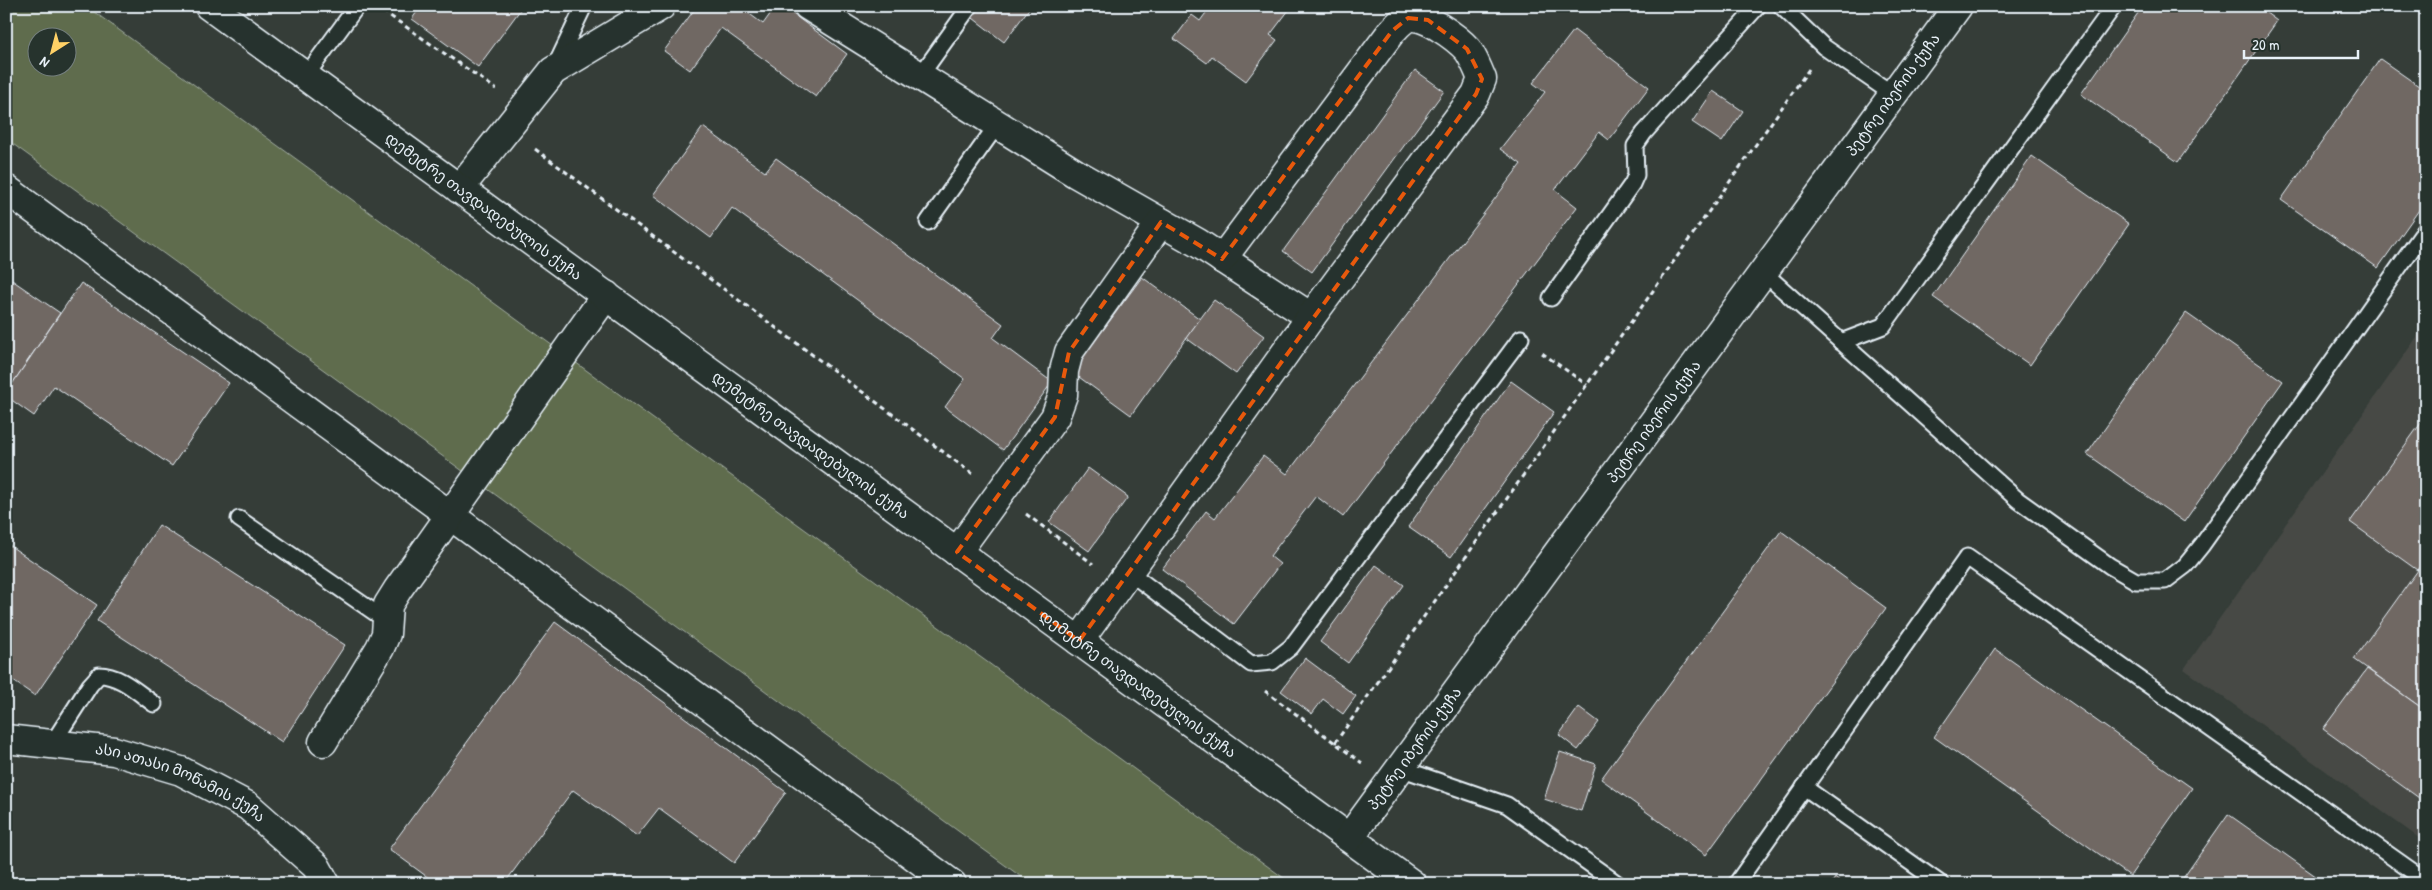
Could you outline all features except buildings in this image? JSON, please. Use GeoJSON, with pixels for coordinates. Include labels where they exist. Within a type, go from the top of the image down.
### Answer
{"type":"FeatureCollection","features":[{"type":"Feature","properties":{"kind":"street","name":"დემეტრე თავდადებულის ქუჩა"},"geometry":{"type":"LineString","coordinates":[[209,6],[1412,884]]}},
{"type":"Feature","properties":{"kind":"street"},"geometry":{"type":"LineString","coordinates":[[459,189],[553,71],[661,6]]}},
{"type":"Feature","properties":{"kind":"street"},"geometry":{"type":"LineString","coordinates":[[808,6],[1311,316]]}},
{"type":"Feature","properties":{"kind":"street","name":"პეტრე იბერის ქუჩა"},"geometry":{"type":"LineString","coordinates":[[1349,838],[1958,6]]}},
{"type":"Feature","properties":{"kind":"street"},"geometry":{"type":"LineString","coordinates":[[1079,641],[1311,316],[1476,94],[1482,79],[1471,55],[1451,36],[1428,20],[1418,17],[1408,18],[1392,31],[1222,260]]}},
{"type":"Feature","properties":{"kind":"street"},"geometry":{"type":"LineString","coordinates":[[6,189],[952,884]]}},
{"type":"Feature","properties":{"kind":"street"},"geometry":{"type":"LineString","coordinates":[[957,552],[1055,417],[1063,395],[1064,371],[1069,352],[1161,222]]}},
{"type":"Feature","properties":{"kind":"street"},"geometry":{"type":"LineString","coordinates":[[323,742],[380,648],[386,634],[388,605],[606,295]]}},
{"type":"Feature","properties":{"kind":"street","name":"ასი ათასი მოწამის ქუჩა"},"geometry":{"type":"LineString","coordinates":[[6,739],[114,752],[181,771],[248,806],[316,866],[326,884]]}},
{"type":"Feature","properties":{"kind":"lane"},"geometry":{"type":"LineString","coordinates":[[305,77],[356,6]]}},
{"type":"Feature","properties":{"kind":"lane"},"geometry":{"type":"LineString","coordinates":[[553,71],[584,6]]}},
{"type":"Feature","properties":{"kind":"lane"},"geometry":{"type":"LineString","coordinates":[[920,76],[970,6]]}},
{"type":"Feature","properties":{"kind":"lane"},"geometry":{"type":"LineString","coordinates":[[1551,298],[1632,184],[1636,175],[1635,146],[1644,133],[1758,6]]}},
{"type":"Feature","properties":{"kind":"lane"},"geometry":{"type":"LineString","coordinates":[[1781,6],[1824,47],[1894,95]]}},
{"type":"Feature","properties":{"kind":"lane"},"geometry":{"type":"LineString","coordinates":[[1841,342],[1883,326],[2114,6]]}},
{"type":"Feature","properties":{"kind":"lane"},"geometry":{"type":"LineString","coordinates":[[928,222],[997,124]]}},
{"type":"Feature","properties":{"kind":"lane"},"geometry":{"type":"LineString","coordinates":[[1763,272],[2018,500],[2110,566],[2136,581],[2165,582],[2184,566],[2202,545],[2426,229]]}},
{"type":"Feature","properties":{"kind":"lane"},"geometry":{"type":"LineString","coordinates":[[1124,578],[1251,664],[1272,662],[1291,647],[1521,338]]}},
{"type":"Feature","properties":{"kind":"lane"},"geometry":{"type":"LineString","coordinates":[[239,519],[387,621]]}},
{"type":"Feature","properties":{"kind":"lane"},"geometry":{"type":"LineString","coordinates":[[1736,884],[1967,557],[2426,881]]}},
{"type":"Feature","properties":{"kind":"lane"},"geometry":{"type":"LineString","coordinates":[[52,744],[90,685],[99,675],[109,675],[122,681],[154,704]]}},
{"type":"Feature","properties":{"kind":"lane"},"geometry":{"type":"LineString","coordinates":[[1395,776],[1507,805],[1618,884]]}},
{"type":"Feature","properties":{"kind":"lane"},"geometry":{"type":"LineString","coordinates":[[1804,787],[1940,884]]}},
{"type":"Feature","properties":{"kind":"path"},"geometry":{"type":"LineString","coordinates":[[376,6],[498,91],[507,128],[999,494],[1124,578]]}},
{"type":"Feature","properties":{"kind":"path"},"geometry":{"type":"LineString","coordinates":[[1335,743],[1824,47]]}},
{"type":"Feature","properties":{"kind":"path"},"geometry":{"type":"LineString","coordinates":[[1521,338],[1587,385]]}},
{"type":"Feature","properties":{"kind":"path"},"geometry":{"type":"LineString","coordinates":[[1264,690],[1335,743],[1395,776]]}},
{"type":"Feature","properties":{"kind":"highlighted area"},"geometry":{"type":"Polygon","coordinates":[[[1408,18],[1428,20],[1467,49],[1475,61],[1482,79],[1476,94],[1079,641],[957,552],[1055,417],[1069,352],[1161,222],[1222,259],[1392,31],[1408,18]]]}},
{"type":"Feature","properties":{"kind":"shaded area"},"geometry":{"type":"Polygon","coordinates":[[[2426,324],[2426,843],[2184,669],[2426,324]]]}},
{"type":"Feature","properties":{"kind":"green space"},"geometry":{"type":"Polygon","coordinates":[[[6,6],[86,6],[1292,884],[1031,884],[6,139],[6,6]]]}}]}
